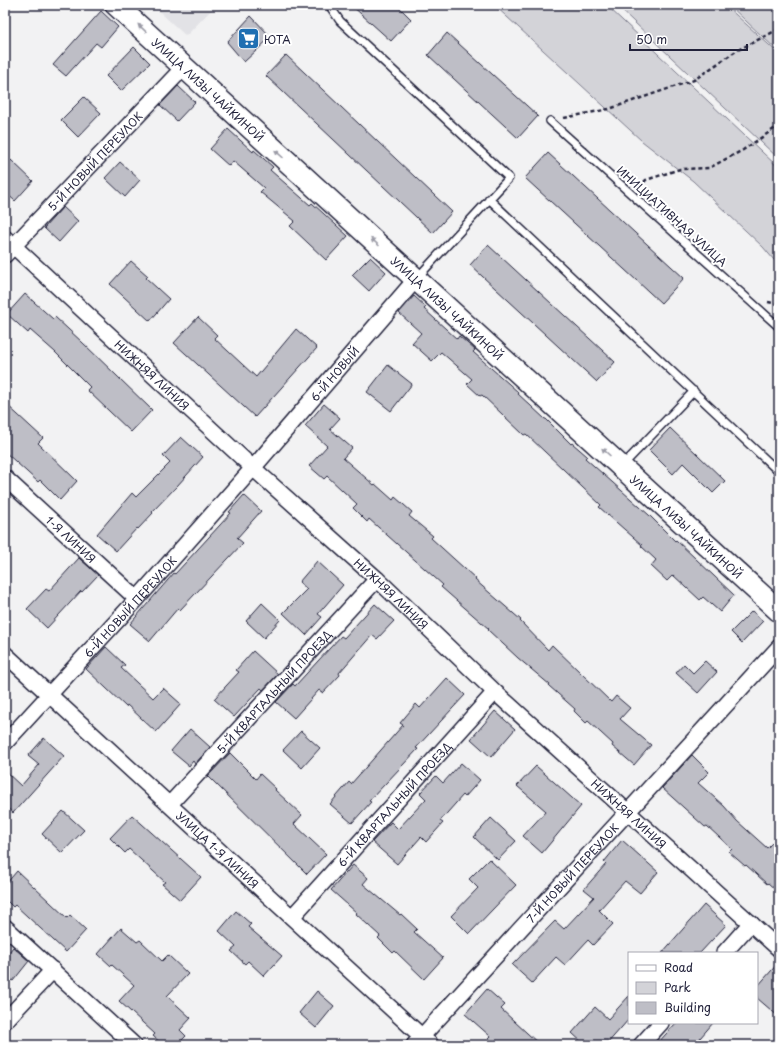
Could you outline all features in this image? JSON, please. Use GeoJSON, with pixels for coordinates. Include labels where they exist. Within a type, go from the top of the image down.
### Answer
{"type":"FeatureCollection","features":[{"type":"Feature","properties":{"kind":"main road","name":"УЛИЦА ЛИЗЫ ЧАЙКИНОЙ"},"geometry":{"type":"LineString","coordinates":[[116,5],[779,610]]}},
{"type":"Feature","properties":{"kind":"street","name":"5-Й НОВЫЙ ПЕРЕУЛОК"},"geometry":{"type":"LineString","coordinates":[[8,246],[184,67]]}},
{"type":"Feature","properties":{"kind":"street","name":"НИЖНЯЯ ЛИНИЯ"},"geometry":{"type":"LineString","coordinates":[[8,246],[377,580],[496,692],[779,948]]}},
{"type":"Feature","properties":{"kind":"street","name":"6-Й НОВЫЙ"},"geometry":{"type":"LineString","coordinates":[[253,468],[416,279]]}},
{"type":"Feature","properties":{"kind":"street","name":"6-Й НОВЫЙ ПЕРЕУЛОК"},"geometry":{"type":"LineString","coordinates":[[5,743],[137,599],[253,468]]}},
{"type":"Feature","properties":{"kind":"street","name":"1-Я ЛИНИЯ"},"geometry":{"type":"LineString","coordinates":[[5,478],[137,599]]}},
{"type":"Feature","properties":{"kind":"street","name":"5-Й КВАРТАЛЬНЫЙ ПРОЕЗД"},"geometry":{"type":"LineString","coordinates":[[170,804],[377,580]]}},
{"type":"Feature","properties":{"kind":"street","name":"7-Й НОВЫЙ ПЕРЕУЛОК"},"geometry":{"type":"LineString","coordinates":[[422,1042],[628,811],[779,647]]}},
{"type":"Feature","properties":{"kind":"street","name":"УЛИЦА 1-Я ЛИНИЯ"},"geometry":{"type":"LineString","coordinates":[[5,654],[292,917],[422,1042]]}},
{"type":"Feature","properties":{"kind":"street","name":"6-Й КВАРТАЛЬНЫЙ ПРОЕЗД"},"geometry":{"type":"LineString","coordinates":[[292,917],[496,692]]}},
{"type":"Feature","properties":{"kind":"street"},"geometry":{"type":"LineString","coordinates":[[725,952],[751,924]]}},
{"type":"Feature","properties":{"kind":"street"},"geometry":{"type":"LineString","coordinates":[[5,927],[134,1045]]}},
{"type":"Feature","properties":{"kind":"street"},"geometry":{"type":"LineString","coordinates":[[5,1021],[53,970]]}},
{"type":"Feature","properties":{"kind":"street"},"geometry":{"type":"LineString","coordinates":[[641,1045],[660,1024]]}},
{"type":"Feature","properties":{"kind":"lane"},"geometry":{"type":"LineString","coordinates":[[329,5],[340,21],[509,178],[416,279]]}},
{"type":"Feature","properties":{"kind":"lane","name":"ИНИЦИАТИВНАЯ УЛИЦА"},"geometry":{"type":"LineString","coordinates":[[550,121],[779,327]]}},
{"type":"Feature","properties":{"kind":"lane"},"geometry":{"type":"LineString","coordinates":[[489,199],[779,472]]}},
{"type":"Feature","properties":{"kind":"lane"},"geometry":{"type":"LineString","coordinates":[[622,467],[694,392]]}},
{"type":"Feature","properties":{"kind":"path"},"geometry":{"type":"LineString","coordinates":[[550,121],[609,109],[694,80],[736,51],[779,28]]}},
{"type":"Feature","properties":{"kind":"path"},"geometry":{"type":"LineString","coordinates":[[631,194],[646,180],[680,169],[710,168],[743,150],[777,127],[779,124]]}},
{"type":"Feature","properties":{"kind":"shaded area"},"geometry":{"type":"Polygon","coordinates":[[[152,5],[216,5],[186,36],[152,5]]]}},
{"type":"Feature","properties":{"kind":"green space"},"geometry":{"type":"Polygon","coordinates":[[[494,5],[606,5],[779,168],[779,263],[774,260],[763,247],[693,181],[642,141],[494,5]]]}},
{"type":"Feature","properties":{"kind":"green space"},"geometry":{"type":"Polygon","coordinates":[[[616,5],[725,5],[779,54],[779,159],[616,5]]]}},
{"type":"Feature","properties":{"kind":"green space"},"geometry":{"type":"Polygon","coordinates":[[[729,5],[779,5],[779,52],[729,5]]]}},
{"type":"Feature","properties":{"kind":"building"},"geometry":{"type":"Polygon","coordinates":[[[351,5],[397,5],[411,19],[391,41],[351,5]]]}},
{"type":"Feature","properties":{"kind":"building"},"geometry":{"type":"Polygon","coordinates":[[[101,11],[118,27],[101,47],[96,43],[66,76],[53,65],[101,11]]]}},
{"type":"Feature","properties":{"kind":"building","name":"ЮТА"},"geometry":{"type":"Polygon","coordinates":[[[251,16],[271,37],[244,62],[227,42],[251,16]]]}},
{"type":"Feature","properties":{"kind":"building"},"geometry":{"type":"Polygon","coordinates":[[[447,33],[538,116],[518,138],[428,55],[447,33]]]}},
{"type":"Feature","properties":{"kind":"building"},"geometry":{"type":"Polygon","coordinates":[[[134,47],[150,63],[121,91],[106,76],[134,47]]]}},
{"type":"Feature","properties":{"kind":"building"},"geometry":{"type":"Polygon","coordinates":[[[286,55],[452,212],[433,233],[266,76],[286,55]]]}},
{"type":"Feature","properties":{"kind":"building"},"geometry":{"type":"Polygon","coordinates":[[[178,86],[195,102],[177,121],[160,105],[178,86]]]}},
{"type":"Feature","properties":{"kind":"building"},"geometry":{"type":"Polygon","coordinates":[[[84,97],[101,113],[78,137],[61,120],[84,97]]]}},
{"type":"Feature","properties":{"kind":"building"},"geometry":{"type":"Polygon","coordinates":[[[228,129],[253,152],[254,150],[273,167],[270,170],[310,205],[312,203],[348,236],[326,260],[290,226],[295,221],[260,192],[264,188],[233,161],[229,166],[210,149],[228,129]]]}},
{"type":"Feature","properties":{"kind":"building"},"geometry":{"type":"Polygon","coordinates":[[[548,153],[684,278],[661,303],[525,178],[548,153]]]}},
{"type":"Feature","properties":{"kind":"building"},"geometry":{"type":"Polygon","coordinates":[[[11,160],[33,181],[15,201],[5,192],[5,166],[11,160]]]}},
{"type":"Feature","properties":{"kind":"building"},"geometry":{"type":"Polygon","coordinates":[[[120,162],[140,180],[125,197],[105,178],[120,162]]]}},
{"type":"Feature","properties":{"kind":"building"},"geometry":{"type":"Polygon","coordinates":[[[63,207],[78,221],[59,242],[44,228],[63,207]]]}},
{"type":"Feature","properties":{"kind":"building"},"geometry":{"type":"Polygon","coordinates":[[[488,245],[615,362],[597,382],[470,265],[488,245]]]}},
{"type":"Feature","properties":{"kind":"building"},"geometry":{"type":"Polygon","coordinates":[[[370,257],[386,272],[369,291],[352,275],[370,257]]]}},
{"type":"Feature","properties":{"kind":"building"},"geometry":{"type":"Polygon","coordinates":[[[131,261],[148,276],[146,278],[169,299],[150,321],[110,284],[131,261]]]}},
{"type":"Feature","properties":{"kind":"building"},"geometry":{"type":"Polygon","coordinates":[[[25,294],[53,319],[55,317],[152,410],[131,432],[87,390],[90,387],[55,352],[30,330],[28,333],[7,314],[25,294]]]}},
{"type":"Feature","properties":{"kind":"building"},"geometry":{"type":"Polygon","coordinates":[[[414,296],[426,307],[424,309],[457,339],[459,336],[475,350],[473,352],[518,392],[517,393],[571,444],[572,443],[587,456],[585,458],[649,515],[734,595],[720,612],[703,597],[700,600],[673,575],[667,581],[651,566],[656,560],[641,546],[642,545],[599,507],[601,505],[526,434],[524,435],[482,395],[480,396],[467,384],[472,379],[441,352],[432,361],[412,343],[421,333],[399,313],[414,296]]]}},
{"type":"Feature","properties":{"kind":"building"},"geometry":{"type":"Polygon","coordinates":[[[198,317],[217,335],[214,338],[256,377],[296,329],[317,348],[255,417],[174,343],[198,317]]]}},
{"type":"Feature","properties":{"kind":"building"},"geometry":{"type":"Polygon","coordinates":[[[388,365],[412,384],[391,411],[367,392],[388,365]]]}},
{"type":"Feature","properties":{"kind":"building"},"geometry":{"type":"Polygon","coordinates":[[[5,403],[43,438],[38,443],[77,481],[60,500],[40,480],[38,482],[5,452],[5,403]]]}},
{"type":"Feature","properties":{"kind":"building"},"geometry":{"type":"Polygon","coordinates":[[[324,404],[340,418],[330,429],[352,448],[343,458],[393,500],[395,497],[412,512],[409,516],[433,536],[431,538],[476,579],[475,580],[521,620],[520,621],[548,650],[552,645],[611,702],[616,696],[630,708],[620,719],[651,745],[634,765],[612,746],[613,744],[588,721],[586,723],[574,711],[575,709],[549,686],[550,685],[518,658],[488,630],[489,629],[441,587],[443,585],[369,519],[367,522],[353,508],[357,504],[327,476],[324,479],[309,466],[327,446],[305,426],[324,404]]]}},
{"type":"Feature","properties":{"kind":"building"},"geometry":{"type":"Polygon","coordinates":[[[670,428],[725,481],[713,493],[683,463],[673,474],[649,450],[670,428]]]}},
{"type":"Feature","properties":{"kind":"building"},"geometry":{"type":"Polygon","coordinates":[[[181,437],[203,457],[152,512],[153,513],[116,551],[97,534],[132,493],[136,497],[170,463],[163,456],[181,437]]]}},
{"type":"Feature","properties":{"kind":"building"},"geometry":{"type":"Polygon","coordinates":[[[244,495],[261,511],[237,538],[243,543],[180,610],[178,608],[150,641],[130,624],[174,573],[175,574],[231,513],[229,512],[244,495]]]}},
{"type":"Feature","properties":{"kind":"building"},"geometry":{"type":"Polygon","coordinates":[[[79,558],[98,575],[47,628],[27,609],[46,589],[49,591],[79,558]]]}},
{"type":"Feature","properties":{"kind":"building"},"geometry":{"type":"Polygon","coordinates":[[[317,561],[343,585],[318,614],[322,617],[306,635],[283,613],[307,589],[299,582],[317,561]]]}},
{"type":"Feature","properties":{"kind":"building"},"geometry":{"type":"Polygon","coordinates":[[[262,603],[280,620],[264,638],[246,621],[262,603]]]}},
{"type":"Feature","properties":{"kind":"building"},"geometry":{"type":"Polygon","coordinates":[[[375,604],[394,621],[377,639],[372,635],[339,673],[340,675],[323,693],[319,690],[294,718],[276,702],[293,684],[295,686],[341,636],[344,638],[375,604]]]}},
{"type":"Feature","properties":{"kind":"building"},"geometry":{"type":"Polygon","coordinates":[[[752,611],[763,621],[742,643],[731,632],[752,611]]]}},
{"type":"Feature","properties":{"kind":"building"},"geometry":{"type":"Polygon","coordinates":[[[106,647],[125,665],[121,668],[153,698],[163,688],[181,704],[156,732],[127,705],[126,707],[86,669],[106,647]]]}},
{"type":"Feature","properties":{"kind":"building"},"geometry":{"type":"Polygon","coordinates":[[[253,651],[278,674],[263,690],[261,688],[234,717],[214,699],[239,672],[236,670],[253,651]]]}},
{"type":"Feature","properties":{"kind":"building"},"geometry":{"type":"Polygon","coordinates":[[[705,661],[717,672],[698,693],[676,673],[684,664],[693,673],[705,661]]]}},
{"type":"Feature","properties":{"kind":"building"},"geometry":{"type":"Polygon","coordinates":[[[447,678],[465,695],[416,748],[418,749],[369,801],[371,802],[352,823],[330,804],[349,782],[351,784],[403,725],[400,723],[416,704],[420,708],[447,678]]]}},
{"type":"Feature","properties":{"kind":"building"},"geometry":{"type":"Polygon","coordinates":[[[495,711],[515,729],[491,757],[471,739],[495,711]]]}},
{"type":"Feature","properties":{"kind":"building"},"geometry":{"type":"Polygon","coordinates":[[[190,729],[210,747],[195,764],[193,761],[189,766],[171,751],[190,729]]]}},
{"type":"Feature","properties":{"kind":"building"},"geometry":{"type":"Polygon","coordinates":[[[301,731],[320,748],[302,768],[283,750],[301,731]]]}},
{"type":"Feature","properties":{"kind":"building"},"geometry":{"type":"Polygon","coordinates":[[[44,738],[64,756],[13,813],[5,806],[5,771],[21,786],[39,765],[28,756],[44,738]]]}},
{"type":"Feature","properties":{"kind":"building"},"geometry":{"type":"Polygon","coordinates":[[[230,753],[256,779],[260,774],[302,815],[294,824],[326,854],[307,874],[208,776],[230,753]]]}},
{"type":"Feature","properties":{"kind":"building"},"geometry":{"type":"Polygon","coordinates":[[[692,755],[709,772],[698,783],[724,806],[737,821],[767,848],[779,836],[779,893],[729,852],[732,849],[662,788],[692,755]]]}},
{"type":"Feature","properties":{"kind":"building"},"geometry":{"type":"Polygon","coordinates":[[[461,763],[480,780],[465,797],[463,795],[440,821],[443,823],[426,842],[421,837],[397,864],[372,842],[391,822],[398,829],[426,799],[420,793],[436,776],[443,783],[461,763]]]}},
{"type":"Feature","properties":{"kind":"building"},"geometry":{"type":"Polygon","coordinates":[[[536,766],[581,806],[542,853],[523,836],[546,811],[517,786],[536,766]]]}},
{"type":"Feature","properties":{"kind":"building"},"geometry":{"type":"Polygon","coordinates":[[[63,811],[84,830],[62,853],[42,834],[63,811]]]}},
{"type":"Feature","properties":{"kind":"building"},"geometry":{"type":"Polygon","coordinates":[[[132,815],[201,877],[180,900],[162,884],[165,882],[129,849],[125,853],[110,838],[132,815]]]}},
{"type":"Feature","properties":{"kind":"building"},"geometry":{"type":"Polygon","coordinates":[[[491,818],[516,841],[498,860],[474,837],[491,818]]]}},
{"type":"Feature","properties":{"kind":"building"},"geometry":{"type":"Polygon","coordinates":[[[622,840],[658,872],[640,893],[625,881],[599,910],[613,924],[593,945],[588,940],[565,965],[556,957],[532,983],[512,965],[555,921],[564,929],[594,897],[584,889],[606,864],[604,862],[622,840]]]}},
{"type":"Feature","properties":{"kind":"building"},"geometry":{"type":"Polygon","coordinates":[[[489,859],[516,885],[469,934],[451,916],[478,888],[469,879],[489,859]]]}},
{"type":"Feature","properties":{"kind":"building"},"geometry":{"type":"Polygon","coordinates":[[[353,865],[368,878],[363,884],[400,915],[401,914],[417,929],[414,932],[443,958],[424,979],[395,951],[393,953],[378,938],[380,936],[331,890],[353,865]]]}},
{"type":"Feature","properties":{"kind":"building"},"geometry":{"type":"Polygon","coordinates":[[[17,871],[67,918],[70,915],[86,930],[66,952],[15,905],[13,907],[5,899],[5,885],[17,871]]]}},
{"type":"Feature","properties":{"kind":"building"},"geometry":{"type":"Polygon","coordinates":[[[704,905],[726,925],[701,952],[663,952],[704,905]]]}},
{"type":"Feature","properties":{"kind":"building"},"geometry":{"type":"Polygon","coordinates":[[[236,911],[251,924],[248,927],[282,956],[264,976],[248,961],[245,964],[231,951],[236,947],[219,931],[236,911]]]}},
{"type":"Feature","properties":{"kind":"building"},"geometry":{"type":"Polygon","coordinates":[[[121,928],[137,942],[140,940],[162,961],[168,955],[188,974],[167,996],[191,1018],[180,1030],[186,1036],[177,1045],[163,1045],[153,1036],[155,1034],[119,1001],[134,985],[98,954],[121,928]]]}},
{"type":"Feature","properties":{"kind":"building"},"geometry":{"type":"Polygon","coordinates":[[[13,947],[29,961],[13,981],[5,975],[5,957],[13,947]]]}},
{"type":"Feature","properties":{"kind":"building"},"geometry":{"type":"Polygon","coordinates":[[[779,962],[779,1017],[758,999],[758,986],[779,962]]]}},
{"type":"Feature","properties":{"kind":"building"},"geometry":{"type":"Polygon","coordinates":[[[487,989],[505,1005],[501,1009],[540,1045],[497,1045],[488,1038],[490,1036],[465,1014],[487,989]]]}},
{"type":"Feature","properties":{"kind":"building"},"geometry":{"type":"Polygon","coordinates":[[[317,991],[334,1006],[316,1028],[299,1013],[317,991]]]}},
{"type":"Feature","properties":{"kind":"building"},"geometry":{"type":"Polygon","coordinates":[[[628,997],[628,1020],[606,1045],[585,1045],[572,1033],[595,1007],[608,1019],[628,997]]]}},
{"type":"Feature","properties":{"kind":"building"},"geometry":{"type":"Polygon","coordinates":[[[675,1024],[712,1024],[694,1045],[656,1045],[675,1024]]]}},
{"type":"Feature","properties":{"kind":"place","name":"ЮТА"},"geometry":{"type":"Point","coordinates":[249,39]}}]}
